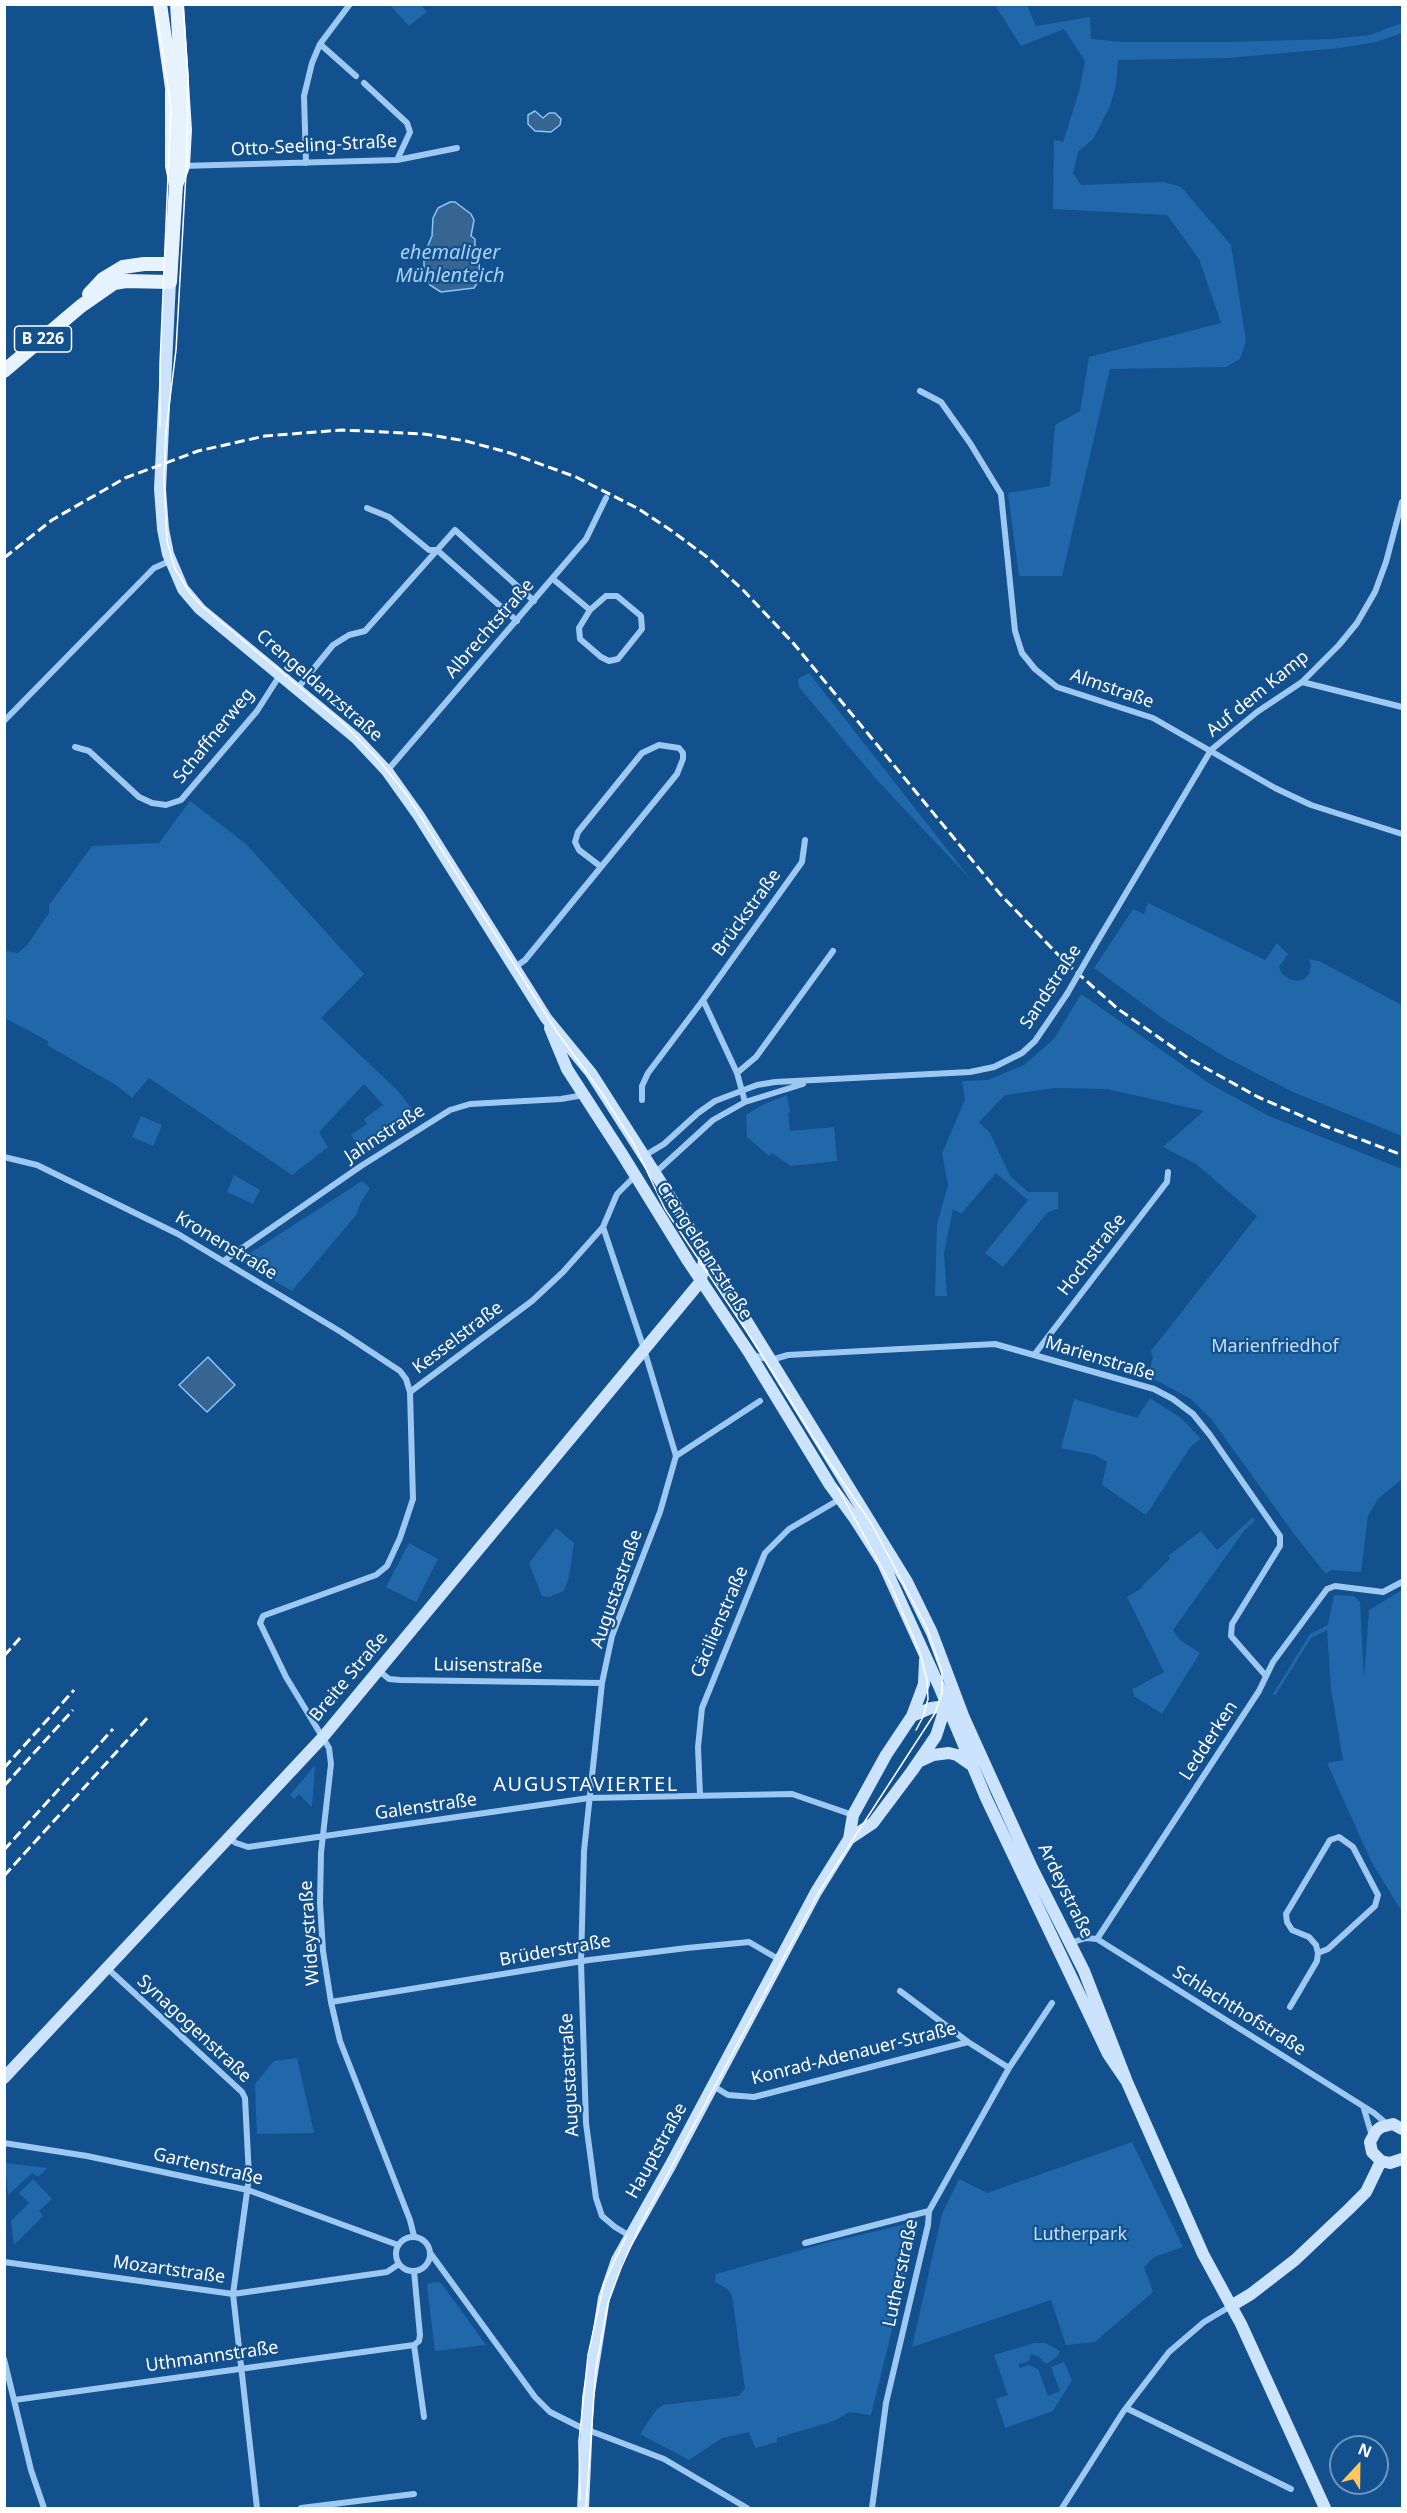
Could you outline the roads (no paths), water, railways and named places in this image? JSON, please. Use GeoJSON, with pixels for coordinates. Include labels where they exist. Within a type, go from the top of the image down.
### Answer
{"type":"FeatureCollection","features":[{"type":"Feature","properties":{"kind":"main road","name":"Crengeldanzstraße"},"geometry":{"type":"LineString","coordinates":[[160,4],[172,88],[177,166],[160,478],[163,530],[170,561],[183,588],[200,609],[356,738],[387,771],[428,831],[546,1018],[581,1058],[604,1091],[903,1573],[949,1681],[946,1706]]}},
{"type":"Feature","properties":{"kind":"main road","name":"Crengeldanzstraße"},"geometry":{"type":"LineString","coordinates":[[177,4],[185,130],[177,166]]}},
{"type":"Feature","properties":{"kind":"main road"},"geometry":{"type":"LineString","coordinates":[[81,306],[98,284],[115,270],[144,264],[171,264]]}},
{"type":"Feature","properties":{"kind":"main road","name":"B 226"},"geometry":{"type":"LineString","coordinates":[[4,371],[81,306],[114,283],[126,280],[170,282]]}},
{"type":"Feature","properties":{"kind":"main road","name":"Crengeldanzstraße"},"geometry":{"type":"LineString","coordinates":[[546,1018],[567,1069],[883,1563],[946,1706]]}},
{"type":"Feature","properties":{"kind":"main road"},"geometry":{"type":"LineString","coordinates":[[584,1095],[604,1091]]}},
{"type":"Feature","properties":{"kind":"main road"},"geometry":{"type":"LineString","coordinates":[[635,1176],[644,1156]]}},
{"type":"Feature","properties":{"kind":"main road"},"geometry":{"type":"LineString","coordinates":[[635,1176],[655,1173]]}},
{"type":"Feature","properties":{"kind":"main road"},"geometry":{"type":"LineString","coordinates":[[701,1281],[705,1253]]}},
{"type":"Feature","properties":{"kind":"main road","name":"Breite Straße"},"geometry":{"type":"LineString","coordinates":[[4,2078],[323,1737],[701,1281]]}},
{"type":"Feature","properties":{"kind":"main road"},"geometry":{"type":"LineString","coordinates":[[840,1499],[849,1489]]}},
{"type":"Feature","properties":{"kind":"main road"},"geometry":{"type":"LineString","coordinates":[[923,1651],[937,1649]]}},
{"type":"Feature","properties":{"kind":"main road","name":"Hauptstraße"},"geometry":{"type":"LineString","coordinates":[[583,2508],[585,2429],[604,2298],[617,2260],[816,1892],[849,1839],[853,1815],[886,1755],[912,1716],[924,1684],[923,1651]]}},
{"type":"Feature","properties":{"kind":"main road","name":"Ardeystraße"},"geometry":{"type":"LineString","coordinates":[[949,1681],[1041,1886],[1071,1942],[1127,2082]]}},
{"type":"Feature","properties":{"kind":"main road"},"geometry":{"type":"LineString","coordinates":[[946,1706],[971,1765],[1066,1968],[1108,2054],[1127,2082],[1203,2254],[1231,2306],[1325,2508]]}},
{"type":"Feature","properties":{"kind":"main road"},"geometry":{"type":"LineString","coordinates":[[912,1716],[926,1709],[946,1706],[964,1718]]}},
{"type":"Feature","properties":{"kind":"main road","name":"Hauptstraße"},"geometry":{"type":"LineString","coordinates":[[849,1839],[873,1823],[919,1762],[936,1736],[946,1706]]}},
{"type":"Feature","properties":{"kind":"main road"},"geometry":{"type":"LineString","coordinates":[[919,1762],[933,1755],[949,1753],[957,1755],[971,1765]]}},
{"type":"Feature","properties":{"kind":"main road"},"geometry":{"type":"LineString","coordinates":[[1402,2129],[1387,2124],[1378,2128],[1372,2136],[1372,2152],[1381,2161],[1395,2163],[1402,2159]]}},
{"type":"Feature","properties":{"kind":"main road"},"geometry":{"type":"LineString","coordinates":[[1231,2306],[1251,2294],[1295,2260],[1349,2209],[1366,2192],[1381,2161]]}},
{"type":"Feature","properties":{"kind":"street"},"geometry":{"type":"LineString","coordinates":[[306,164],[304,96],[312,63],[320,44],[350,4]]}},
{"type":"Feature","properties":{"kind":"street"},"geometry":{"type":"LineString","coordinates":[[320,44],[356,76]]}},
{"type":"Feature","properties":{"kind":"street"},"geometry":{"type":"LineString","coordinates":[[364,83],[407,123],[410,132],[397,160]]}},
{"type":"Feature","properties":{"kind":"street","name":"Otto-Seeling-Straße"},"geometry":{"type":"LineString","coordinates":[[177,166],[397,160],[457,148]]}},
{"type":"Feature","properties":{"kind":"street","name":"Almstraße"},"geometry":{"type":"LineString","coordinates":[[920,391],[941,402],[970,443],[1001,494],[1015,631],[1022,653],[1035,669],[1058,687],[1153,718],[1275,788],[1311,805],[1402,834]]}},
{"type":"Feature","properties":{"kind":"street","name":"Albrechtstraße"},"geometry":{"type":"LineString","coordinates":[[387,771],[586,539],[606,498]]}},
{"type":"Feature","properties":{"kind":"street","name":"Auf dem Kamp"},"geometry":{"type":"LineString","coordinates":[[1212,750],[1257,712],[1302,682],[1339,645],[1357,622],[1375,592],[1391,548],[1402,502]]}},
{"type":"Feature","properties":{"kind":"street"},"geometry":{"type":"LineString","coordinates":[[367,508],[389,517],[429,550],[437,550],[517,621]]}},
{"type":"Feature","properties":{"kind":"street"},"geometry":{"type":"LineString","coordinates":[[297,689],[333,645],[350,635],[365,631],[454,530],[534,601]]}},
{"type":"Feature","properties":{"kind":"street"},"geometry":{"type":"LineString","coordinates":[[4,721],[154,568],[170,561]]}},
{"type":"Feature","properties":{"kind":"street"},"geometry":{"type":"LineString","coordinates":[[553,579],[590,610]]}},
{"type":"Feature","properties":{"kind":"street"},"geometry":{"type":"LineString","coordinates":[[606,596],[617,596],[641,616],[642,629],[618,659],[609,661],[601,657],[580,639],[579,628],[590,610],[606,596]]}},
{"type":"Feature","properties":{"kind":"street","name":"Schaffnerweg"},"geometry":{"type":"LineString","coordinates":[[75,747],[89,751],[139,797],[152,803],[166,805],[181,800],[257,711],[280,675]]}},
{"type":"Feature","properties":{"kind":"street"},"geometry":{"type":"LineString","coordinates":[[1302,682],[1402,707]]}},
{"type":"Feature","properties":{"kind":"street"},"geometry":{"type":"LineString","coordinates":[[514,968],[525,960],[677,774],[683,759],[683,753],[679,748],[659,745],[642,753],[578,832],[575,842],[579,850],[600,866]]}},
{"type":"Feature","properties":{"kind":"street","name":"Sandstraße"},"geometry":{"type":"LineString","coordinates":[[644,1156],[664,1144],[715,1101],[742,1089],[775,1082],[970,1072],[994,1067],[1022,1053],[1035,1041],[1067,993],[1212,750]]}},
{"type":"Feature","properties":{"kind":"street","name":"Brückstraße"},"geometry":{"type":"LineString","coordinates":[[642,1101],[642,1086],[648,1073],[802,862],[805,840]]}},
{"type":"Feature","properties":{"kind":"street"},"geometry":{"type":"LineString","coordinates":[[737,1073],[756,1057],[833,951]]}},
{"type":"Feature","properties":{"kind":"street"},"geometry":{"type":"LineString","coordinates":[[703,1000],[737,1073],[745,1102]]}},
{"type":"Feature","properties":{"kind":"street","name":"Sandstraße"},"geometry":{"type":"LineString","coordinates":[[655,1173],[708,1124],[745,1102],[812,1081]]}},
{"type":"Feature","properties":{"kind":"street","name":"Jahnstraße"},"geometry":{"type":"LineString","coordinates":[[225,1260],[361,1166],[450,1110],[470,1104],[561,1099],[584,1095]]}},
{"type":"Feature","properties":{"kind":"street","name":"Kronenstraße"},"geometry":{"type":"LineString","coordinates":[[4,1157],[37,1166],[72,1181],[225,1260],[400,1371],[406,1379],[410,1392]]}},
{"type":"Feature","properties":{"kind":"street","name":"Hochstraße"},"geometry":{"type":"LineString","coordinates":[[1034,1354],[1167,1182],[1168,1172]]}},
{"type":"Feature","properties":{"kind":"street"},"geometry":{"type":"LineString","coordinates":[[635,1176],[617,1194],[603,1227],[644,1349],[676,1456],[760,1401]]}},
{"type":"Feature","properties":{"kind":"street","name":"Kesselstraße"},"geometry":{"type":"LineString","coordinates":[[262,1632],[260,1623],[263,1616],[376,1575],[387,1566],[400,1538],[413,1499],[410,1392],[532,1302],[563,1272],[603,1227]]}},
{"type":"Feature","properties":{"kind":"street","name":"Marienstraße"},"geometry":{"type":"LineString","coordinates":[[750,1354],[771,1360],[788,1355],[995,1344],[1154,1389],[1173,1399],[1193,1414],[1210,1435],[1256,1498],[1280,1536],[1280,1546],[1232,1624],[1232,1636],[1266,1676]]}},
{"type":"Feature","properties":{"kind":"street","name":"Augustastraße"},"geometry":{"type":"LineString","coordinates":[[630,2236],[602,2216],[596,2198],[585,2123],[581,1895],[602,1683],[612,1636],[660,1512],[676,1456]]}},
{"type":"Feature","properties":{"kind":"street","name":"Cäcilienstraße"},"geometry":{"type":"LineString","coordinates":[[700,1795],[698,1737],[702,1708],[765,1553],[789,1529],[840,1499]]}},
{"type":"Feature","properties":{"kind":"street","name":"Ledderken"},"geometry":{"type":"LineString","coordinates":[[1097,1940],[1259,1691],[1273,1662],[1327,1589],[1335,1586],[1383,1592],[1402,1582]]}},
{"type":"Feature","properties":{"kind":"street","name":"Wideystraße"},"geometry":{"type":"LineString","coordinates":[[262,1632],[329,1748],[331,1764],[321,1853],[321,1903],[323,1951],[331,2002],[340,2041],[398,2188],[414,2236]]}},
{"type":"Feature","properties":{"kind":"street","name":"Luisenstraße"},"geometry":{"type":"LineString","coordinates":[[378,1670],[389,1679],[400,1680],[602,1683]]}},
{"type":"Feature","properties":{"kind":"street","name":"Galenstraße"},"geometry":{"type":"LineString","coordinates":[[230,1838],[248,1847],[589,1798],[792,1794],[853,1815]]}},
{"type":"Feature","properties":{"kind":"street"},"geometry":{"type":"LineString","coordinates":[[1340,1837],[1353,1847],[1378,1895],[1375,1906],[1328,1949],[1318,1953],[1316,1945],[1309,1938],[1292,1930],[1287,1922],[1286,1914],[1330,1840],[1340,1837]]}},
{"type":"Feature","properties":{"kind":"street"},"geometry":{"type":"LineString","coordinates":[[1061,1955],[1071,1942],[1086,1938],[1097,1940]]}},
{"type":"Feature","properties":{"kind":"street","name":"Schlachthofstraße"},"geometry":{"type":"LineString","coordinates":[[1097,1940],[1364,2109],[1374,2113],[1387,2124]]}},
{"type":"Feature","properties":{"kind":"street","name":"Brüderstraße"},"geometry":{"type":"LineString","coordinates":[[331,2002],[629,1954],[749,1942],[780,1960]]}},
{"type":"Feature","properties":{"kind":"street","name":"Schlachthofstraße"},"geometry":{"type":"LineString","coordinates":[[1290,2007],[1317,1961],[1318,1953]]}},
{"type":"Feature","properties":{"kind":"street"},"geometry":{"type":"LineString","coordinates":[[1066,1968],[1078,1958]]}},
{"type":"Feature","properties":{"kind":"street","name":"Synagogenstraße"},"geometry":{"type":"LineString","coordinates":[[107,1968],[242,2092],[247,2106],[248,2190],[233,2294],[257,2508]]}},
{"type":"Feature","properties":{"kind":"street","name":"Konrad-Adenauer-Straße"},"geometry":{"type":"LineString","coordinates":[[900,1991],[968,2042],[1009,2068]]}},
{"type":"Feature","properties":{"kind":"street","name":"Lutherstraße"},"geometry":{"type":"LineString","coordinates":[[872,2508],[886,2403],[930,2211],[1009,2068],[1052,2003]]}},
{"type":"Feature","properties":{"kind":"street","name":"Konrad-Adenauer-Straße"},"geometry":{"type":"LineString","coordinates":[[712,2086],[728,2094],[754,2097],[968,2042]]}},
{"type":"Feature","properties":{"kind":"street"},"geometry":{"type":"LineString","coordinates":[[1364,2109],[1372,2136]]}},
{"type":"Feature","properties":{"kind":"street","name":"Gartenstraße"},"geometry":{"type":"LineString","coordinates":[[4,2143],[87,2156],[248,2190],[398,2245]]}},
{"type":"Feature","properties":{"kind":"street"},"geometry":{"type":"LineString","coordinates":[[805,2243],[930,2211]]}},
{"type":"Feature","properties":{"kind":"street"},"geometry":{"type":"LineString","coordinates":[[430,2254],[424,2267],[414,2271],[406,2270],[399,2264],[396,2253],[398,2245],[404,2239],[414,2236],[427,2243],[430,2254],[438,2261],[535,2397],[557,2417],[664,2459],[747,2508]]}},
{"type":"Feature","properties":{"kind":"street","name":"Mozartstraße"},"geometry":{"type":"LineString","coordinates":[[4,2262],[233,2294],[387,2272],[399,2264]]}},
{"type":"Feature","properties":{"kind":"street"},"geometry":{"type":"LineString","coordinates":[[414,2271],[420,2335],[419,2341],[414,2345],[424,2417]]}},
{"type":"Feature","properties":{"kind":"street"},"geometry":{"type":"LineString","coordinates":[[1062,2508],[1088,2464],[1126,2408],[1178,2344],[1204,2322],[1231,2306]]}},
{"type":"Feature","properties":{"kind":"street","name":"Uthmannstraße"},"geometry":{"type":"LineString","coordinates":[[14,2400],[414,2345]]}},
{"type":"Feature","properties":{"kind":"street"},"geometry":{"type":"LineString","coordinates":[[4,2359],[31,2469],[44,2508]]}},
{"type":"Feature","properties":{"kind":"street"},"geometry":{"type":"LineString","coordinates":[[1126,2408],[1291,2489]]}},
{"type":"Feature","properties":{"kind":"street"},"geometry":{"type":"LineString","coordinates":[[301,2508],[414,2494]]}},
{"type":"Feature","properties":{"kind":"street"},"geometry":{"type":"LineString","coordinates":[[382,2498],[384,2508]]}},
{"type":"Feature","properties":{"kind":"water"},"geometry":{"type":"Polygon","coordinates":[[[535,111],[543,118],[549,113],[555,113],[561,119],[560,125],[551,132],[535,131],[528,124],[528,115],[535,111]]]}},
{"type":"Feature","properties":{"kind":"water","name":"ehemaliger Mühlenteich"},"geometry":{"type":"Polygon","coordinates":[[[455,202],[471,214],[474,220],[471,236],[475,239],[475,256],[479,261],[480,278],[474,288],[441,292],[430,285],[424,271],[424,255],[432,236],[433,218],[438,208],[455,202]]]}},
{"type":"Feature","properties":{"kind":"water"},"geometry":{"type":"Polygon","coordinates":[[[208,1357],[235,1385],[207,1412],[179,1385],[208,1357]]]}},
{"type":"Feature","properties":{"kind":"tram line"},"geometry":{"type":"LineString","coordinates":[[155,4],[171,107],[160,364],[160,426]]}},
{"type":"Feature","properties":{"kind":"tram line"},"geometry":{"type":"LineString","coordinates":[[183,4],[188,76],[187,155],[176,350],[166,431],[164,477],[167,541],[175,569],[190,593],[203,607],[344,724],[378,759],[407,795],[557,1032],[601,1092],[634,1144],[665,1209],[871,1523],[927,1628],[942,1672],[942,1693],[935,1713],[819,1892],[641,2224],[621,2268],[608,2303],[596,2368],[586,2508]]}},
{"type":"Feature","properties":{"kind":"tram line"},"geometry":{"type":"LineString","coordinates":[[838,1488],[890,1583],[920,1653],[927,1680],[928,1699],[923,1717],[916,1730]]}},
{"type":"Feature","properties":{"kind":"tram line"},"geometry":{"type":"LineString","coordinates":[[580,2500],[579,2441],[588,2355],[604,2283],[626,2237]]}},
{"type":"Feature","properties":{"kind":"railway"},"geometry":{"type":"LineString","coordinates":[[4,558],[52,520],[125,478],[198,451],[265,436],[342,430],[424,434],[466,441],[510,453],[576,477],[637,508],[672,531],[707,557],[744,591],[794,644],[1000,894],[1064,961],[1118,1009],[1191,1060],[1258,1097],[1325,1126],[1402,1155]]}},
{"type":"Feature","properties":{"kind":"railway"},"geometry":{"type":"LineString","coordinates":[[4,1656],[20,1638]]}},
{"type":"Feature","properties":{"kind":"railway"},"geometry":{"type":"LineString","coordinates":[[4,1768],[74,1690]]}},
{"type":"Feature","properties":{"kind":"railway"},"geometry":{"type":"LineString","coordinates":[[4,1786],[73,1710]]}},
{"type":"Feature","properties":{"kind":"railway"},"geometry":{"type":"LineString","coordinates":[[4,1876],[150,1715]]}},
{"type":"Feature","properties":{"kind":"railway"},"geometry":{"type":"LineString","coordinates":[[4,1850],[113,1729]]}},
{"type":"Feature","properties":{"kind":"district","name":"AUGUSTAVIERTEL"},"geometry":{"type":"Point","coordinates":[586,1785]}},
{"type":"Feature","properties":{"kind":"park label","name":"Marienfriedhof"},"geometry":{"type":"Point","coordinates":[1275,1347]}},
{"type":"Feature","properties":{"kind":"park label","name":"Lutherpark"},"geometry":{"type":"Point","coordinates":[1080,2235]}}]}
